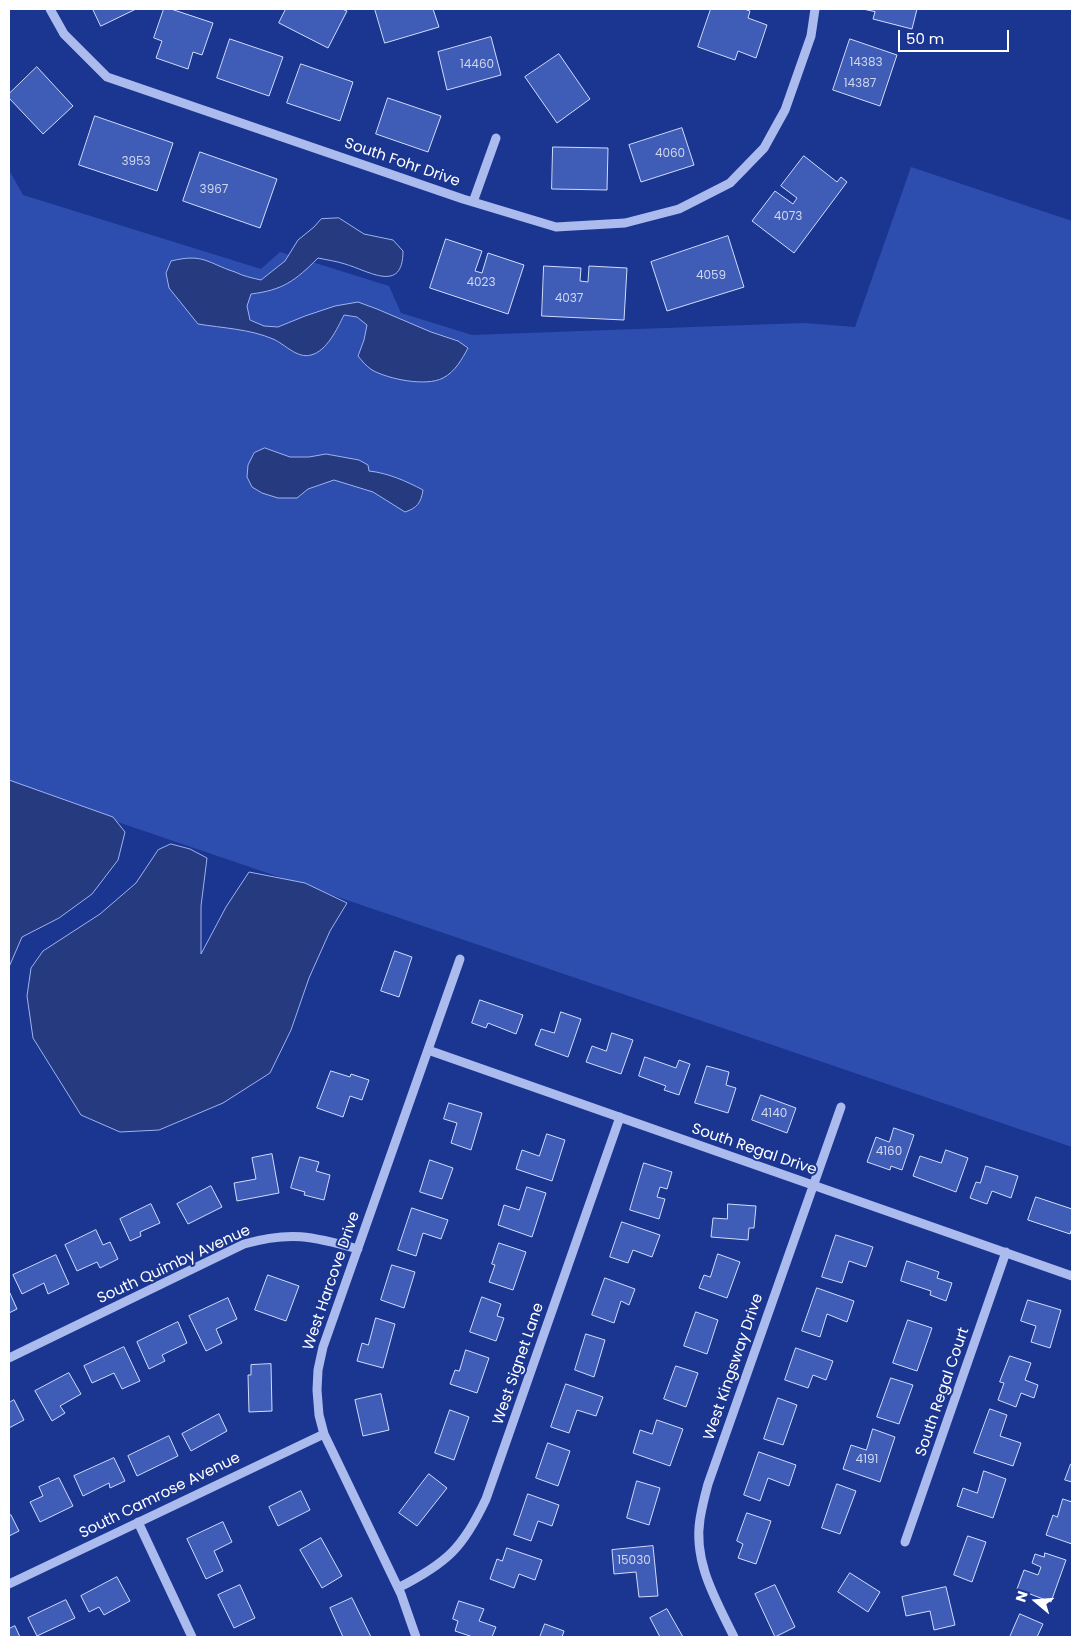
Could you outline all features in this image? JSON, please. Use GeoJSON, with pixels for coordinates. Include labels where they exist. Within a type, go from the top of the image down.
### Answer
{"type":"FeatureCollection","features":[{"type":"Feature","properties":{"kind":"street","name":"South Fohr Drive"},"geometry":{"type":"LineString","coordinates":[[50,9],[64,34],[107,77],[473,202],[556,227],[625,223],[678,209],[730,183],[764,148],[784,110],[811,36],[815,9]]}},
{"type":"Feature","properties":{"kind":"street"},"geometry":{"type":"LineString","coordinates":[[473,202],[496,138]]}},
{"type":"Feature","properties":{"kind":"street","name":"West Harcove Drive"},"geometry":{"type":"LineString","coordinates":[[416,1637],[398,1588],[324,1434],[319,1415],[318,1370],[323,1347],[460,959]]}},
{"type":"Feature","properties":{"kind":"street","name":"South Regal Drive"},"geometry":{"type":"LineString","coordinates":[[428,1050],[1072,1276]]}},
{"type":"Feature","properties":{"kind":"street","name":"West Kingsway Drive"},"geometry":{"type":"LineString","coordinates":[[734,1637],[707,1582],[702,1565],[699,1544],[700,1520],[708,1484],[841,1106]]}},
{"type":"Feature","properties":{"kind":"street","name":"West Signet Lane"},"geometry":{"type":"LineString","coordinates":[[398,1588],[438,1566],[457,1547],[473,1526],[486,1499],[620,1117]]}},
{"type":"Feature","properties":{"kind":"street","name":"South Quimby Avenue"},"geometry":{"type":"LineString","coordinates":[[9,1358],[244,1244],[266,1238],[294,1235],[332,1241],[358,1248]]}},
{"type":"Feature","properties":{"kind":"street","name":"South Regal Court"},"geometry":{"type":"LineString","coordinates":[[905,1542],[1006,1252]]}},
{"type":"Feature","properties":{"kind":"street","name":"South Camrose Avenue"},"geometry":{"type":"LineString","coordinates":[[9,1584],[324,1434]]}},
{"type":"Feature","properties":{"kind":"street"},"geometry":{"type":"LineString","coordinates":[[138,1522],[192,1637]]}},
{"type":"Feature","properties":{"kind":"shaded area"},"geometry":{"type":"Polygon","coordinates":[[[911,167],[1072,221],[1072,1147],[9,785],[9,170],[23,195],[261,269],[280,252],[389,286],[401,313],[472,335],[804,323],[855,327],[911,167]]]}},
{"type":"Feature","properties":{"kind":"shaded area"},"geometry":{"type":"Polygon","coordinates":[[[339,218],[364,234],[393,240],[403,251],[401,264],[397,272],[391,276],[383,276],[342,263],[318,258],[288,283],[272,290],[251,294],[247,306],[250,320],[264,326],[278,327],[335,306],[358,302],[458,341],[468,348],[458,365],[443,378],[427,382],[407,381],[372,370],[358,356],[367,325],[357,317],[344,315],[327,344],[317,353],[306,356],[296,353],[278,341],[264,336],[245,331],[198,324],[169,288],[166,273],[171,261],[191,258],[205,260],[241,275],[261,280],[285,261],[298,240],[321,219],[339,218]]]}},
{"type":"Feature","properties":{"kind":"shaded area"},"geometry":{"type":"Polygon","coordinates":[[[265,448],[290,457],[309,457],[326,454],[359,460],[368,465],[369,471],[397,478],[423,490],[421,498],[413,509],[405,512],[373,492],[334,480],[308,489],[297,498],[278,498],[262,493],[252,487],[247,477],[248,465],[254,453],[265,448]]]}},
{"type":"Feature","properties":{"kind":"shaded area"},"geometry":{"type":"Polygon","coordinates":[[[9,780],[113,817],[125,832],[118,860],[92,894],[59,918],[22,937],[9,967],[9,780]]]}},
{"type":"Feature","properties":{"kind":"shaded area"},"geometry":{"type":"Polygon","coordinates":[[[171,844],[190,849],[207,858],[201,906],[201,954],[226,907],[249,872],[305,883],[347,903],[330,931],[309,978],[291,1030],[270,1073],[223,1103],[159,1130],[120,1132],[81,1115],[33,1038],[27,996],[31,968],[43,951],[100,914],[136,883],[158,850],[171,844]]]}},
{"type":"Feature","properties":{"kind":"building"},"geometry":{"type":"Polygon","coordinates":[[[93,9],[136,9],[101,26],[93,9]]]}},
{"type":"Feature","properties":{"kind":"building"},"geometry":{"type":"Polygon","coordinates":[[[164,9],[171,9],[213,23],[202,55],[193,52],[188,69],[156,58],[162,41],[154,38],[164,9]]]}},
{"type":"Feature","properties":{"kind":"building"},"geometry":{"type":"Polygon","coordinates":[[[286,9],[342,9],[347,11],[328,48],[279,23],[286,9]]]}},
{"type":"Feature","properties":{"kind":"building"},"geometry":{"type":"Polygon","coordinates":[[[375,9],[433,9],[439,27],[385,43],[375,9]]]}},
{"type":"Feature","properties":{"kind":"building"},"geometry":{"type":"Polygon","coordinates":[[[711,9],[744,9],[750,11],[748,18],[767,25],[756,58],[738,51],[735,60],[698,47],[711,9]]]}},
{"type":"Feature","properties":{"kind":"building"},"geometry":{"type":"Polygon","coordinates":[[[863,9],[917,9],[912,29],[873,19],[875,12],[863,9]]]}},
{"type":"Feature","properties":{"kind":"building"},"geometry":{"type":"Polygon","coordinates":[[[491,37],[501,75],[447,90],[438,52],[491,37]]]}},
{"type":"Feature","properties":{"kind":"building"},"geometry":{"type":"Polygon","coordinates":[[[230,39],[283,57],[269,96],[217,78],[230,39]]]}},
{"type":"Feature","properties":{"kind":"building"},"geometry":{"type":"Polygon","coordinates":[[[850,39],[897,55],[880,106],[833,90],[850,39]]]}},
{"type":"Feature","properties":{"kind":"building"},"geometry":{"type":"Polygon","coordinates":[[[559,54],[590,99],[557,123],[525,77],[559,54]]]}},
{"type":"Feature","properties":{"kind":"building"},"geometry":{"type":"Polygon","coordinates":[[[301,64],[353,82],[340,121],[287,103],[301,64]]]}},
{"type":"Feature","properties":{"kind":"building"},"geometry":{"type":"Polygon","coordinates":[[[37,67],[73,106],[43,134],[9,98],[9,94],[37,67]]]}},
{"type":"Feature","properties":{"kind":"building"},"geometry":{"type":"Polygon","coordinates":[[[388,98],[441,116],[428,152],[376,134],[388,98]]]}},
{"type":"Feature","properties":{"kind":"building"},"geometry":{"type":"Polygon","coordinates":[[[95,116],[173,143],[157,191],[79,165],[95,116]]]}},
{"type":"Feature","properties":{"kind":"building"},"geometry":{"type":"Polygon","coordinates":[[[682,128],[694,165],[641,182],[629,145],[682,128]]]}},
{"type":"Feature","properties":{"kind":"building"},"geometry":{"type":"Polygon","coordinates":[[[553,147],[608,148],[607,190],[552,189],[553,147]]]}},
{"type":"Feature","properties":{"kind":"building"},"geometry":{"type":"Polygon","coordinates":[[[200,152],[277,179],[260,228],[183,201],[200,152]]]}},
{"type":"Feature","properties":{"kind":"building"},"geometry":{"type":"Polygon","coordinates":[[[804,156],[837,182],[841,177],[847,182],[794,253],[752,221],[775,191],[793,204],[797,198],[781,186],[804,156]]]}},
{"type":"Feature","properties":{"kind":"building"},"geometry":{"type":"Polygon","coordinates":[[[728,236],[744,287],[667,311],[651,262],[728,236]]]}},
{"type":"Feature","properties":{"kind":"building"},"geometry":{"type":"Polygon","coordinates":[[[446,239],[482,251],[475,271],[482,273],[488,253],[524,265],[508,314],[430,288],[446,239]]]}},
{"type":"Feature","properties":{"kind":"building"},"geometry":{"type":"Polygon","coordinates":[[[544,266],[581,268],[580,281],[588,282],[589,266],[627,268],[624,320],[542,316],[544,266]]]}},
{"type":"Feature","properties":{"kind":"building"},"geometry":{"type":"Polygon","coordinates":[[[395,951],[412,957],[399,997],[381,991],[395,951]]]}},
{"type":"Feature","properties":{"kind":"building"},"geometry":{"type":"Polygon","coordinates":[[[480,1000],[523,1015],[516,1034],[488,1023],[486,1028],[472,1023],[480,1000]]]}},
{"type":"Feature","properties":{"kind":"building"},"geometry":{"type":"Polygon","coordinates":[[[561,1012],[581,1019],[568,1057],[535,1045],[541,1029],[554,1033],[561,1012]]]}},
{"type":"Feature","properties":{"kind":"building"},"geometry":{"type":"Polygon","coordinates":[[[612,1033],[633,1040],[621,1074],[586,1062],[592,1046],[606,1051],[612,1033]]]}},
{"type":"Feature","properties":{"kind":"building"},"geometry":{"type":"Polygon","coordinates":[[[645,1057],[676,1068],[679,1060],[690,1064],[679,1095],[664,1090],[666,1086],[639,1076],[645,1057]]]}},
{"type":"Feature","properties":{"kind":"building"},"geometry":{"type":"Polygon","coordinates":[[[707,1066],[729,1072],[726,1085],[736,1088],[728,1113],[695,1103],[707,1066]]]}},
{"type":"Feature","properties":{"kind":"building"},"geometry":{"type":"Polygon","coordinates":[[[331,1071],[350,1077],[351,1074],[369,1080],[362,1100],[350,1096],[343,1117],[317,1108],[331,1071]]]}},
{"type":"Feature","properties":{"kind":"building"},"geometry":{"type":"Polygon","coordinates":[[[761,1095],[796,1108],[787,1133],[752,1120],[761,1095]]]}},
{"type":"Feature","properties":{"kind":"building"},"geometry":{"type":"Polygon","coordinates":[[[449,1103],[482,1113],[471,1150],[451,1143],[457,1123],[444,1119],[449,1103]]]}},
{"type":"Feature","properties":{"kind":"building"},"geometry":{"type":"Polygon","coordinates":[[[894,1128],[914,1135],[902,1170],[891,1166],[890,1170],[867,1162],[876,1137],[889,1142],[894,1128]]]}},
{"type":"Feature","properties":{"kind":"building"},"geometry":{"type":"Polygon","coordinates":[[[547,1134],[565,1140],[552,1181],[516,1169],[522,1150],[539,1156],[547,1134]]]}},
{"type":"Feature","properties":{"kind":"building"},"geometry":{"type":"Polygon","coordinates":[[[946,1150],[968,1158],[956,1192],[913,1176],[920,1156],[941,1163],[946,1150]]]}},
{"type":"Feature","properties":{"kind":"building"},"geometry":{"type":"Polygon","coordinates":[[[272,1154],[279,1193],[237,1201],[234,1183],[256,1179],[252,1158],[272,1154]]]}},
{"type":"Feature","properties":{"kind":"building"},"geometry":{"type":"Polygon","coordinates":[[[300,1157],[319,1162],[316,1171],[330,1175],[324,1200],[304,1195],[305,1192],[291,1188],[300,1157]]]}},
{"type":"Feature","properties":{"kind":"building"},"geometry":{"type":"Polygon","coordinates":[[[430,1160],[453,1168],[442,1199],[420,1192],[430,1160]]]}},
{"type":"Feature","properties":{"kind":"building"},"geometry":{"type":"Polygon","coordinates":[[[644,1163],[672,1172],[667,1189],[660,1187],[657,1197],[665,1199],[659,1219],[630,1210],[644,1163]]]}},
{"type":"Feature","properties":{"kind":"building"},"geometry":{"type":"Polygon","coordinates":[[[986,1166],[1018,1176],[1011,1198],[992,1191],[987,1204],[970,1198],[976,1182],[980,1183],[986,1166]]]}},
{"type":"Feature","properties":{"kind":"building"},"geometry":{"type":"Polygon","coordinates":[[[211,1186],[222,1207],[188,1224],[177,1204],[211,1186]]]}},
{"type":"Feature","properties":{"kind":"building"},"geometry":{"type":"Polygon","coordinates":[[[527,1187],[546,1193],[532,1237],[498,1225],[504,1205],[519,1210],[527,1187]]]}},
{"type":"Feature","properties":{"kind":"building"},"geometry":{"type":"Polygon","coordinates":[[[1036,1197],[1072,1209],[1072,1228],[1070,1234],[1028,1220],[1036,1197]]]}},
{"type":"Feature","properties":{"kind":"building"},"geometry":{"type":"Polygon","coordinates":[[[151,1204],[160,1223],[140,1232],[141,1236],[130,1241],[120,1219],[151,1204]]]}},
{"type":"Feature","properties":{"kind":"building"},"geometry":{"type":"Polygon","coordinates":[[[728,1204],[756,1206],[754,1228],[749,1228],[748,1240],[711,1237],[713,1218],[727,1219],[728,1204]]]}},
{"type":"Feature","properties":{"kind":"building"},"geometry":{"type":"Polygon","coordinates":[[[412,1208],[448,1220],[441,1239],[423,1233],[416,1256],[398,1250],[412,1208]]]}},
{"type":"Feature","properties":{"kind":"building"},"geometry":{"type":"Polygon","coordinates":[[[622,1222],[660,1235],[652,1257],[633,1250],[628,1263],[610,1257],[622,1222]]]}},
{"type":"Feature","properties":{"kind":"building"},"geometry":{"type":"Polygon","coordinates":[[[96,1230],[103,1245],[110,1242],[118,1259],[100,1268],[97,1262],[77,1271],[65,1245],[96,1230]]]}},
{"type":"Feature","properties":{"kind":"building"},"geometry":{"type":"Polygon","coordinates":[[[836,1235],[873,1247],[866,1267],[849,1261],[842,1283],[822,1277],[836,1235]]]}},
{"type":"Feature","properties":{"kind":"building"},"geometry":{"type":"Polygon","coordinates":[[[499,1243],[526,1252],[513,1290],[489,1282],[495,1265],[492,1264],[499,1243]]]}},
{"type":"Feature","properties":{"kind":"building"},"geometry":{"type":"Polygon","coordinates":[[[718,1254],[740,1262],[727,1298],[699,1288],[704,1275],[710,1277],[718,1254]]]}},
{"type":"Feature","properties":{"kind":"building"},"geometry":{"type":"Polygon","coordinates":[[[56,1255],[69,1284],[48,1294],[44,1283],[22,1294],[13,1275],[56,1255]]]}},
{"type":"Feature","properties":{"kind":"building"},"geometry":{"type":"Polygon","coordinates":[[[907,1261],[939,1272],[937,1278],[952,1283],[946,1301],[930,1295],[931,1291],[901,1281],[907,1261]]]}},
{"type":"Feature","properties":{"kind":"building"},"geometry":{"type":"Polygon","coordinates":[[[392,1265],[415,1272],[404,1308],[381,1300],[392,1265]]]}},
{"type":"Feature","properties":{"kind":"building"},"geometry":{"type":"Polygon","coordinates":[[[268,1275],[299,1286],[286,1321],[255,1310],[268,1275]]]}},
{"type":"Feature","properties":{"kind":"building"},"geometry":{"type":"Polygon","coordinates":[[[605,1278],[635,1289],[629,1305],[621,1301],[614,1323],[592,1315],[605,1278]]]}},
{"type":"Feature","properties":{"kind":"building"},"geometry":{"type":"Polygon","coordinates":[[[817,1288],[854,1301],[847,1322],[827,1314],[820,1337],[802,1331],[817,1288]]]}},
{"type":"Feature","properties":{"kind":"building"},"geometry":{"type":"Polygon","coordinates":[[[9,1291],[17,1309],[9,1313],[9,1291]]]}},
{"type":"Feature","properties":{"kind":"building"},"geometry":{"type":"Polygon","coordinates":[[[482,1297],[501,1304],[497,1316],[504,1318],[496,1341],[470,1332],[482,1297]]]}},
{"type":"Feature","properties":{"kind":"building"},"geometry":{"type":"Polygon","coordinates":[[[228,1298],[237,1319],[216,1329],[222,1343],[206,1351],[189,1316],[228,1298]]]}},
{"type":"Feature","properties":{"kind":"building"},"geometry":{"type":"Polygon","coordinates":[[[1028,1300],[1061,1310],[1050,1348],[1031,1342],[1036,1326],[1021,1321],[1028,1300]]]}},
{"type":"Feature","properties":{"kind":"building"},"geometry":{"type":"Polygon","coordinates":[[[696,1312],[718,1320],[707,1354],[684,1346],[696,1312]]]}},
{"type":"Feature","properties":{"kind":"building"},"geometry":{"type":"Polygon","coordinates":[[[376,1318],[395,1324],[383,1368],[357,1361],[362,1343],[368,1345],[376,1318]]]}},
{"type":"Feature","properties":{"kind":"building"},"geometry":{"type":"Polygon","coordinates":[[[908,1320],[932,1328],[917,1371],[893,1363],[908,1320]]]}},
{"type":"Feature","properties":{"kind":"building"},"geometry":{"type":"Polygon","coordinates":[[[178,1322],[187,1343],[162,1355],[165,1361],[149,1369],[137,1342],[178,1322]]]}},
{"type":"Feature","properties":{"kind":"building"},"geometry":{"type":"Polygon","coordinates":[[[586,1334],[605,1340],[594,1377],[575,1370],[586,1334]]]}},
{"type":"Feature","properties":{"kind":"building"},"geometry":{"type":"Polygon","coordinates":[[[124,1347],[140,1381],[122,1389],[114,1373],[92,1383],[84,1366],[124,1347]]]}},
{"type":"Feature","properties":{"kind":"building"},"geometry":{"type":"Polygon","coordinates":[[[796,1348],[833,1361],[826,1380],[813,1375],[808,1388],[785,1380],[796,1348]]]}},
{"type":"Feature","properties":{"kind":"building"},"geometry":{"type":"Polygon","coordinates":[[[466,1350],[489,1358],[477,1393],[450,1384],[455,1370],[459,1371],[466,1350]]]}},
{"type":"Feature","properties":{"kind":"building"},"geometry":{"type":"Polygon","coordinates":[[[1010,1356],[1031,1363],[1025,1380],[1038,1385],[1034,1398],[1021,1393],[1016,1407],[998,1400],[1004,1383],[1000,1382],[1010,1356]]]}},
{"type":"Feature","properties":{"kind":"building"},"geometry":{"type":"Polygon","coordinates":[[[271,1364],[272,1411],[249,1412],[248,1375],[251,1375],[251,1365],[271,1364]]]}},
{"type":"Feature","properties":{"kind":"building"},"geometry":{"type":"Polygon","coordinates":[[[676,1366],[698,1373],[686,1407],[664,1399],[676,1366]]]}},
{"type":"Feature","properties":{"kind":"building"},"geometry":{"type":"Polygon","coordinates":[[[69,1373],[81,1394],[60,1406],[65,1413],[52,1421],[35,1391],[69,1373]]]}},
{"type":"Feature","properties":{"kind":"building"},"geometry":{"type":"Polygon","coordinates":[[[891,1378],[913,1385],[899,1424],[877,1417],[891,1378]]]}},
{"type":"Feature","properties":{"kind":"building"},"geometry":{"type":"Polygon","coordinates":[[[566,1384],[603,1397],[596,1416],[577,1410],[569,1433],[551,1427],[566,1384]]]}},
{"type":"Feature","properties":{"kind":"building"},"geometry":{"type":"Polygon","coordinates":[[[381,1394],[389,1430],[363,1436],[355,1400],[381,1394]]]}},
{"type":"Feature","properties":{"kind":"building"},"geometry":{"type":"Polygon","coordinates":[[[778,1398],[797,1405],[783,1445],[764,1439],[778,1398]]]}},
{"type":"Feature","properties":{"kind":"building"},"geometry":{"type":"Polygon","coordinates":[[[14,1400],[24,1420],[9,1428],[9,1403],[14,1400]]]}},
{"type":"Feature","properties":{"kind":"building"},"geometry":{"type":"Polygon","coordinates":[[[990,1409],[1007,1415],[1000,1436],[1021,1443],[1013,1466],[974,1453],[990,1409]]]}},
{"type":"Feature","properties":{"kind":"building"},"geometry":{"type":"Polygon","coordinates":[[[450,1410],[469,1417],[454,1460],[435,1453],[450,1410]]]}},
{"type":"Feature","properties":{"kind":"building"},"geometry":{"type":"Polygon","coordinates":[[[219,1414],[227,1431],[191,1451],[182,1434],[219,1414]]]}},
{"type":"Feature","properties":{"kind":"building"},"geometry":{"type":"Polygon","coordinates":[[[657,1420],[683,1429],[670,1466],[633,1453],[640,1430],[652,1434],[657,1420]]]}},
{"type":"Feature","properties":{"kind":"building"},"geometry":{"type":"Polygon","coordinates":[[[873,1429],[895,1437],[880,1482],[843,1469],[851,1445],[866,1450],[873,1429]]]}},
{"type":"Feature","properties":{"kind":"building"},"geometry":{"type":"Polygon","coordinates":[[[169,1436],[178,1456],[137,1476],[128,1456],[169,1436]]]}},
{"type":"Feature","properties":{"kind":"building"},"geometry":{"type":"Polygon","coordinates":[[[548,1443],[570,1451],[558,1486],[536,1478],[548,1443]]]}},
{"type":"Feature","properties":{"kind":"building"},"geometry":{"type":"Polygon","coordinates":[[[759,1452],[796,1465],[789,1486],[768,1478],[760,1501],[744,1495],[759,1452]]]}},
{"type":"Feature","properties":{"kind":"building"},"geometry":{"type":"Polygon","coordinates":[[[114,1458],[125,1481],[110,1488],[109,1483],[83,1496],[74,1476],[114,1458]]]}},
{"type":"Feature","properties":{"kind":"building"},"geometry":{"type":"Polygon","coordinates":[[[1072,1464],[1072,1482],[1065,1480],[1072,1464]]]}},
{"type":"Feature","properties":{"kind":"building"},"geometry":{"type":"Polygon","coordinates":[[[984,1471],[1006,1479],[993,1518],[957,1506],[963,1488],[977,1493],[984,1471]]]}},
{"type":"Feature","properties":{"kind":"building"},"geometry":{"type":"Polygon","coordinates":[[[429,1474],[447,1488],[417,1526],[399,1513],[429,1474]]]}},
{"type":"Feature","properties":{"kind":"building"},"geometry":{"type":"Polygon","coordinates":[[[59,1478],[73,1506],[40,1522],[30,1502],[43,1496],[39,1487],[59,1478]]]}},
{"type":"Feature","properties":{"kind":"building"},"geometry":{"type":"Polygon","coordinates":[[[637,1481],[660,1488],[649,1525],[627,1518],[637,1481]]]}},
{"type":"Feature","properties":{"kind":"building"},"geometry":{"type":"Polygon","coordinates":[[[837,1484],[856,1491],[840,1534],[822,1528],[837,1484]]]}},
{"type":"Feature","properties":{"kind":"building"},"geometry":{"type":"Polygon","coordinates":[[[301,1491],[310,1510],[278,1526],[269,1507],[301,1491]]]}},
{"type":"Feature","properties":{"kind":"building"},"geometry":{"type":"Polygon","coordinates":[[[528,1494],[559,1505],[552,1526],[538,1521],[531,1541],[514,1535],[528,1494]]]}},
{"type":"Feature","properties":{"kind":"building"},"geometry":{"type":"Polygon","coordinates":[[[1063,1499],[1072,1502],[1072,1544],[1046,1535],[1053,1515],[1057,1517],[1063,1499]]]}},
{"type":"Feature","properties":{"kind":"building"},"geometry":{"type":"Polygon","coordinates":[[[747,1513],[771,1521],[756,1564],[738,1558],[743,1544],[737,1541],[747,1513]]]}},
{"type":"Feature","properties":{"kind":"building"},"geometry":{"type":"Polygon","coordinates":[[[11,1515],[19,1531],[9,1536],[9,1516],[11,1515]]]}},
{"type":"Feature","properties":{"kind":"building"},"geometry":{"type":"Polygon","coordinates":[[[223,1522],[232,1542],[214,1551],[223,1571],[206,1579],[187,1539],[223,1522]]]}},
{"type":"Feature","properties":{"kind":"building"},"geometry":{"type":"Polygon","coordinates":[[[968,1536],[986,1542],[972,1582],[954,1575],[968,1536]]]}},
{"type":"Feature","properties":{"kind":"building"},"geometry":{"type":"Polygon","coordinates":[[[321,1538],[342,1576],[322,1588],[300,1550],[321,1538]]]}},
{"type":"Feature","properties":{"kind":"building"},"geometry":{"type":"Polygon","coordinates":[[[653,1546],[658,1596],[639,1597],[636,1572],[614,1574],[612,1550],[653,1546]]]}},
{"type":"Feature","properties":{"kind":"building"},"geometry":{"type":"Polygon","coordinates":[[[507,1548],[542,1560],[535,1580],[519,1574],[514,1588],[490,1579],[497,1559],[502,1561],[507,1548]]]}},
{"type":"Feature","properties":{"kind":"building"},"geometry":{"type":"Polygon","coordinates":[[[1045,1553],[1066,1560],[1051,1602],[1017,1589],[1024,1570],[1038,1575],[1041,1567],[1032,1563],[1035,1554],[1044,1557],[1045,1553]]]}},
{"type":"Feature","properties":{"kind":"building"},"geometry":{"type":"Polygon","coordinates":[[[850,1573],[880,1592],[868,1612],[838,1592],[850,1573]]]}},
{"type":"Feature","properties":{"kind":"building"},"geometry":{"type":"Polygon","coordinates":[[[117,1577],[130,1601],[104,1615],[99,1607],[89,1612],[81,1596],[117,1577]]]}},
{"type":"Feature","properties":{"kind":"building"},"geometry":{"type":"Polygon","coordinates":[[[240,1585],[255,1618],[234,1628],[218,1595],[240,1585]]]}},
{"type":"Feature","properties":{"kind":"building"},"geometry":{"type":"Polygon","coordinates":[[[775,1585],[795,1627],[775,1637],[755,1594],[775,1585]]]}},
{"type":"Feature","properties":{"kind":"building"},"geometry":{"type":"Polygon","coordinates":[[[946,1587],[955,1625],[934,1630],[930,1611],[906,1616],[902,1597],[946,1587]]]}},
{"type":"Feature","properties":{"kind":"building"},"geometry":{"type":"Polygon","coordinates":[[[352,1598],[371,1637],[343,1637],[330,1608],[352,1598]]]}},
{"type":"Feature","properties":{"kind":"building"},"geometry":{"type":"Polygon","coordinates":[[[66,1600],[75,1618],[37,1636],[28,1618],[66,1600]]]}},
{"type":"Feature","properties":{"kind":"building"},"geometry":{"type":"Polygon","coordinates":[[[459,1601],[484,1609],[479,1621],[496,1627],[492,1637],[473,1637],[455,1631],[458,1621],[453,1619],[459,1601]]]}},
{"type":"Feature","properties":{"kind":"building"},"geometry":{"type":"Polygon","coordinates":[[[667,1609],[683,1637],[660,1637],[650,1618],[667,1609]]]}},
{"type":"Feature","properties":{"kind":"building"},"geometry":{"type":"Polygon","coordinates":[[[1020,1614],[1043,1624],[1037,1637],[1010,1637],[1020,1614]]]}},
{"type":"Feature","properties":{"kind":"building"},"geometry":{"type":"Polygon","coordinates":[[[545,1624],[564,1631],[562,1637],[540,1637],[545,1624]]]}},
{"type":"Feature","properties":{"kind":"building"},"geometry":{"type":"Polygon","coordinates":[[[15,1626],[20,1637],[9,1637],[9,1629],[15,1626]]]}}]}
